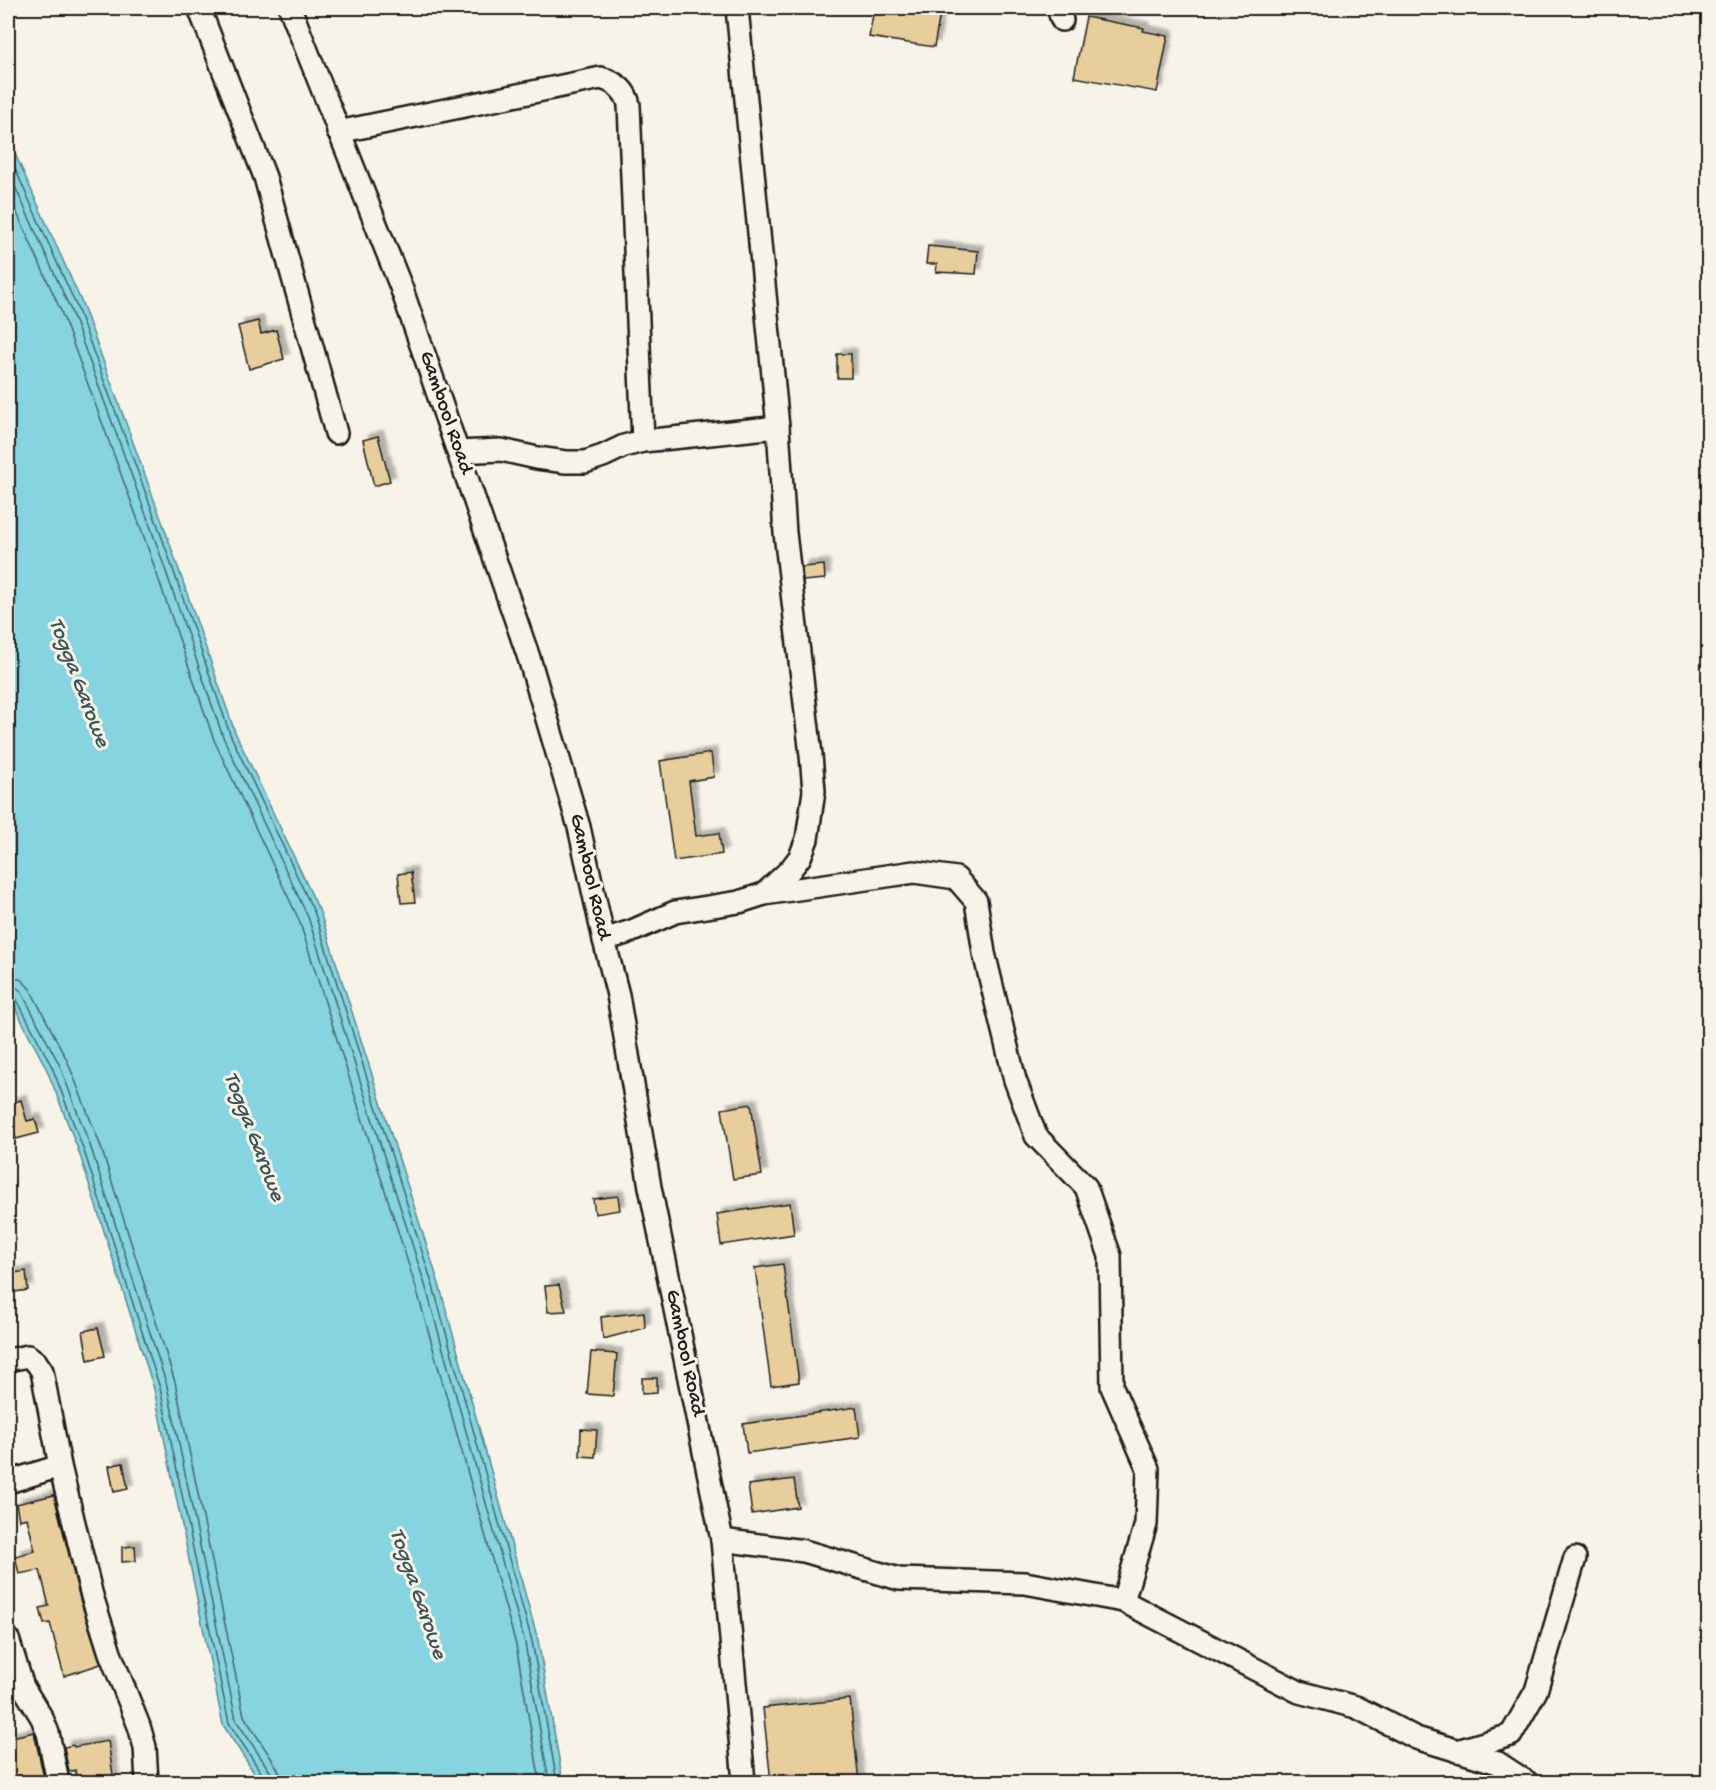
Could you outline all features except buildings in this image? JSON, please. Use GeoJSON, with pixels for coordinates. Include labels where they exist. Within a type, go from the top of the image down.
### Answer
{"type":"FeatureCollection","features":[{"type":"Feature","properties":{"kind":"street"},"geometry":{"type":"LineString","coordinates":[[199,8],[265,177],[336,433]]}},
{"type":"Feature","properties":{"kind":"street","name":"Gambool Road"},"geometry":{"type":"LineString","coordinates":[[290,8],[400,287],[535,680],[579,827],[603,940],[618,995],[650,1187],[722,1540],[744,1782]]}},
{"type":"Feature","properties":{"kind":"street"},"geometry":{"type":"LineString","coordinates":[[737,8],[778,427],[785,533],[814,791],[807,839],[800,857],[790,870],[764,894]]}},
{"type":"Feature","properties":{"kind":"street"},"geometry":{"type":"LineString","coordinates":[[338,132],[601,78],[612,81],[628,96],[643,441]]}},
{"type":"Feature","properties":{"kind":"street"},"geometry":{"type":"LineString","coordinates":[[458,452],[501,450],[556,461],[585,462],[643,441],[778,427]]}},
{"type":"Feature","properties":{"kind":"street"},"geometry":{"type":"LineString","coordinates":[[603,940],[632,931],[675,912],[739,902],[764,894],[914,872],[956,878],[975,901],[984,953],[1015,1080],[1036,1137],[1086,1187],[1110,1256],[1112,1387],[1148,1469],[1146,1524],[1123,1601]]}},
{"type":"Feature","properties":{"kind":"street"},"geometry":{"type":"LineString","coordinates":[[8,1360],[28,1356],[42,1371],[60,1466],[102,1631],[145,1747],[147,1782]]}},
{"type":"Feature","properties":{"kind":"street"},"geometry":{"type":"LineString","coordinates":[[8,1482],[60,1466]]}},
{"type":"Feature","properties":{"kind":"street"},"geometry":{"type":"LineString","coordinates":[[722,1540],[804,1551],[900,1579],[1025,1583],[1123,1601],[1299,1692],[1356,1707],[1416,1738],[1498,1763],[1527,1782]]}},
{"type":"Feature","properties":{"kind":"street"},"geometry":{"type":"LineString","coordinates":[[1457,1751],[1511,1735],[1536,1691],[1575,1558]]}},
{"type":"Feature","properties":{"kind":"street"},"geometry":{"type":"LineString","coordinates":[[8,1639],[23,1687],[42,1718],[48,1733],[58,1782]]}},
{"type":"Feature","properties":{"kind":"water","name":"Togga Garowe"},"geometry":{"type":"Polygon","coordinates":[[[8,138],[82,303],[164,527],[235,732],[320,912],[439,1284],[538,1640],[563,1782],[260,1782],[223,1725],[154,1389],[79,1152],[47,1070],[8,994],[8,138]]]}}]}
